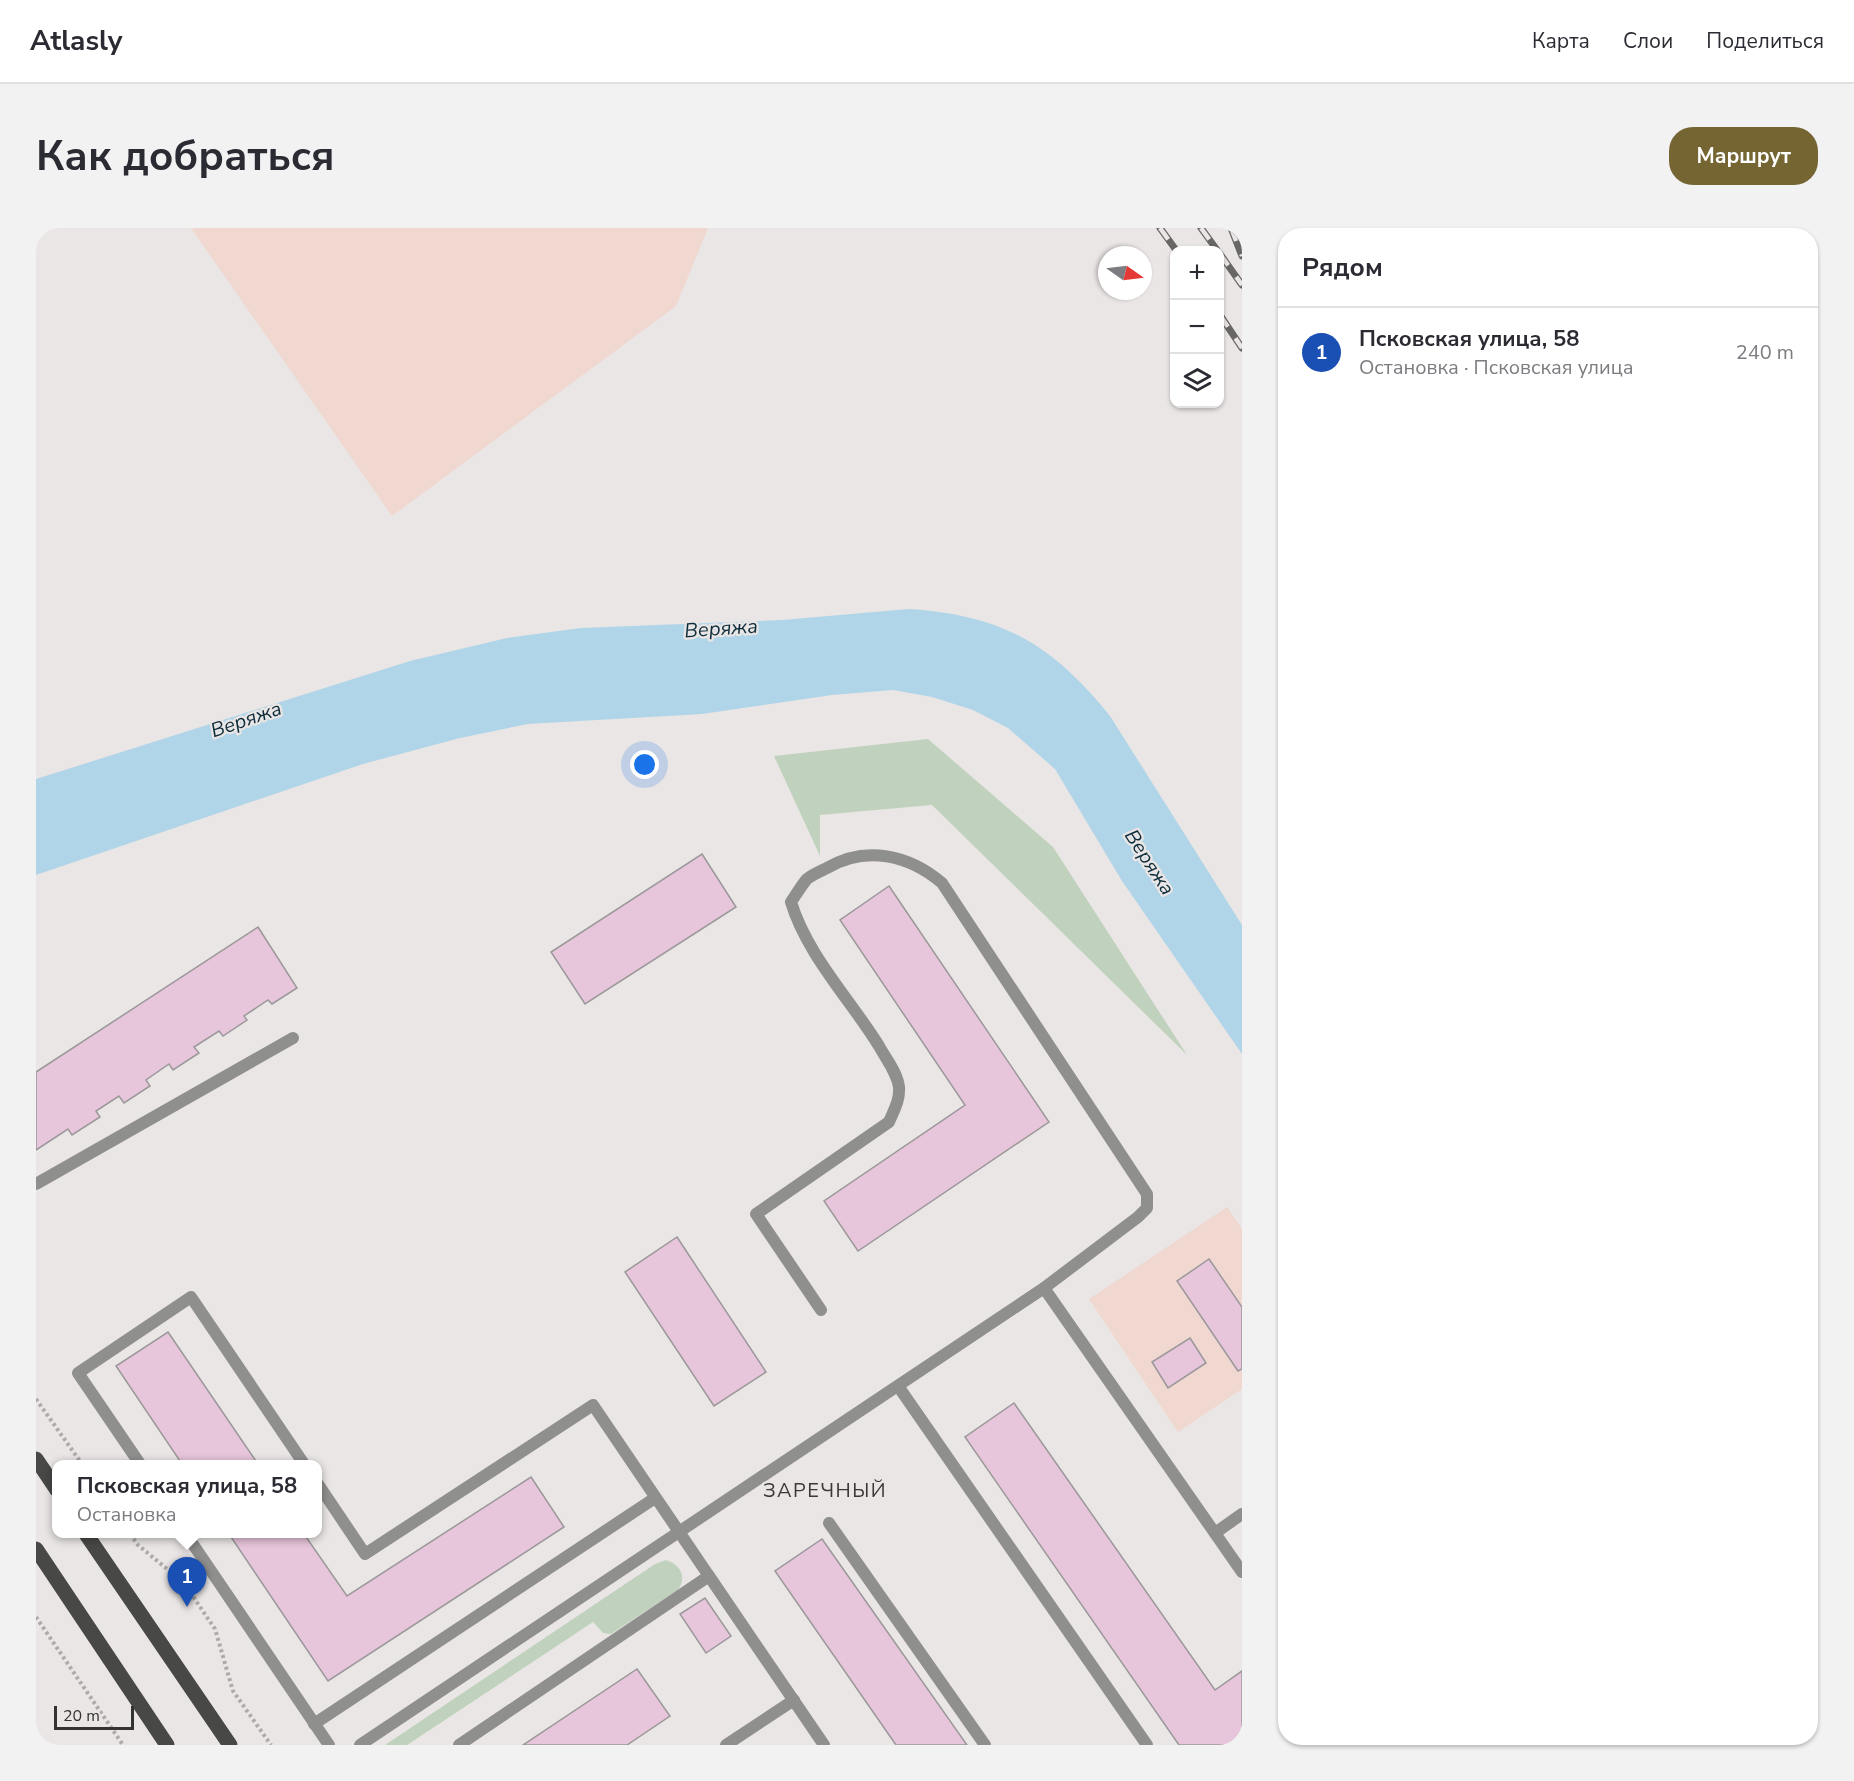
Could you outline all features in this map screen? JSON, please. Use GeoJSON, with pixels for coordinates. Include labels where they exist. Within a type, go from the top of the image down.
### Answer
{"type":"FeatureCollection","features":[{"type":"Feature","properties":{"kind":"main road"},"geometry":{"type":"LineString","coordinates":[[36,1460],[52,1483]]}},
{"type":"Feature","properties":{"kind":"main road"},"geometry":{"type":"LineString","coordinates":[[89,1538],[230,1745]]}},
{"type":"Feature","properties":{"kind":"main road"},"geometry":{"type":"LineString","coordinates":[[36,1549],[167,1745]]}},
{"type":"Feature","properties":{"kind":"lane"},"geometry":{"type":"LineString","coordinates":[[360,1745],[1044,1288],[1147,1208],[1147,1194],[942,883],[926,870],[899,859],[873,854],[845,857],[817,873],[808,879],[791,902],[798,927],[871,1034],[896,1074],[899,1087],[898,1101],[889,1122],[756,1214],[821,1310]]}},
{"type":"Feature","properties":{"kind":"lane"},"geometry":{"type":"LineString","coordinates":[[36,1184],[293,1038]]}},
{"type":"Feature","properties":{"kind":"lane"},"geometry":{"type":"LineString","coordinates":[[1044,1288],[1242,1572]]}},
{"type":"Feature","properties":{"kind":"lane"},"geometry":{"type":"LineString","coordinates":[[137,1460],[78,1373],[191,1297],[301,1460]]}},
{"type":"Feature","properties":{"kind":"lane"},"geometry":{"type":"LineString","coordinates":[[898,1386],[1147,1745]]}},
{"type":"Feature","properties":{"kind":"lane"},"geometry":{"type":"LineString","coordinates":[[322,1490],[365,1554],[593,1405],[824,1745]]}},
{"type":"Feature","properties":{"kind":"lane"},"geometry":{"type":"LineString","coordinates":[[314,1724],[655,1498]]}},
{"type":"Feature","properties":{"kind":"lane"},"geometry":{"type":"LineString","coordinates":[[1215,1533],[1242,1514]]}},
{"type":"Feature","properties":{"kind":"lane"},"geometry":{"type":"LineString","coordinates":[[829,1523],[985,1745]]}},
{"type":"Feature","properties":{"kind":"lane"},"geometry":{"type":"LineString","coordinates":[[189,1538],[329,1745]]}},
{"type":"Feature","properties":{"kind":"lane"},"geometry":{"type":"LineString","coordinates":[[459,1745],[709,1576]]}},
{"type":"Feature","properties":{"kind":"lane"},"geometry":{"type":"LineString","coordinates":[[726,1745],[794,1700]]}},
{"type":"Feature","properties":{"kind":"path"},"geometry":{"type":"LineString","coordinates":[[36,1399],[79,1460]]}},
{"type":"Feature","properties":{"kind":"path"},"geometry":{"type":"LineString","coordinates":[[133,1538],[138,1545],[184,1583],[215,1629],[233,1691],[271,1745]]}},
{"type":"Feature","properties":{"kind":"path"},"geometry":{"type":"LineString","coordinates":[[36,1617],[123,1745]]}},
{"type":"Feature","properties":{"kind":"shaded area"},"geometry":{"type":"Polygon","coordinates":[[[191,228],[708,228],[676,306],[392,516],[191,228]]]}},
{"type":"Feature","properties":{"kind":"shaded area"},"geometry":{"type":"Polygon","coordinates":[[[1227,1207],[1242,1229],[1242,1389],[1178,1432],[1089,1299],[1227,1207]]]}},
{"type":"Feature","properties":{"kind":"green space"},"geometry":{"type":"Polygon","coordinates":[[[928,739],[1053,847],[1187,1055],[932,805],[820,815],[820,856],[774,756],[928,739]]]}},
{"type":"Feature","properties":{"kind":"green space"},"geometry":{"type":"Polygon","coordinates":[[[666,1560],[679,1568],[681,1572],[682,1581],[678,1590],[611,1634],[603,1633],[593,1622],[407,1745],[385,1745],[655,1564],[666,1560]]]}},
{"type":"Feature","properties":{"kind":"water","name":"Веряжа"},"geometry":{"type":"Polygon","coordinates":[[[909,609],[971,618],[1023,638],[1067,670],[1110,716],[1242,925],[1242,1054],[1122,881],[1055,769],[1008,728],[973,710],[932,697],[893,690],[832,695],[702,714],[528,724],[460,738],[363,764],[36,875],[36,779],[410,661],[507,638],[581,628],[782,620],[909,609]]]}},
{"type":"Feature","properties":{"kind":"building"},"geometry":{"type":"Polygon","coordinates":[[[702,854],[736,907],[585,1004],[551,952],[702,854]]]}},
{"type":"Feature","properties":{"kind":"building"},"geometry":{"type":"Polygon","coordinates":[[[889,886],[1049,1122],[858,1251],[824,1201],[965,1105],[840,920],[889,886]]]}},
{"type":"Feature","properties":{"kind":"building"},"geometry":{"type":"Polygon","coordinates":[[[258,927],[297,988],[272,1004],[268,1000],[244,1016],[247,1020],[223,1036],[219,1031],[194,1047],[199,1053],[173,1070],[169,1064],[146,1080],[150,1086],[124,1103],[119,1096],[96,1111],[100,1117],[72,1135],[68,1129],[36,1150],[36,1072],[258,927]]]}},
{"type":"Feature","properties":{"kind":"building"},"geometry":{"type":"Polygon","coordinates":[[[677,1237],[766,1372],[714,1406],[625,1272],[677,1237]]]}},
{"type":"Feature","properties":{"kind":"building"},"geometry":{"type":"Polygon","coordinates":[[[1209,1259],[1242,1307],[1242,1369],[1238,1371],[1177,1281],[1209,1259]]]}},
{"type":"Feature","properties":{"kind":"building"},"geometry":{"type":"Polygon","coordinates":[[[168,1332],[255,1460],[179,1460],[116,1366],[168,1332]]]}},
{"type":"Feature","properties":{"kind":"building"},"geometry":{"type":"Polygon","coordinates":[[[1190,1338],[1206,1363],[1168,1388],[1152,1362],[1190,1338]]]}},
{"type":"Feature","properties":{"kind":"building"},"geometry":{"type":"Polygon","coordinates":[[[1014,1403],[1215,1690],[1242,1671],[1242,1738],[1232,1745],[1179,1745],[965,1437],[1014,1403]]]}},
{"type":"Feature","properties":{"kind":"building"},"geometry":{"type":"Polygon","coordinates":[[[531,1477],[564,1527],[328,1681],[232,1538],[307,1538],[347,1596],[531,1477]]]}},
{"type":"Feature","properties":{"kind":"building"},"geometry":{"type":"Polygon","coordinates":[[[822,1539],[967,1745],[896,1745],[775,1571],[822,1539]]]}},
{"type":"Feature","properties":{"kind":"building"},"geometry":{"type":"Polygon","coordinates":[[[705,1598],[731,1636],[706,1653],[680,1614],[705,1598]]]}},
{"type":"Feature","properties":{"kind":"building"},"geometry":{"type":"Polygon","coordinates":[[[637,1669],[670,1716],[627,1745],[523,1745],[637,1669]]]}},
{"type":"Feature","properties":{"kind":"railway"},"geometry":{"type":"LineString","coordinates":[[1160,228],[1173,246]]}},
{"type":"Feature","properties":{"kind":"railway"},"geometry":{"type":"LineString","coordinates":[[1201,228],[1214,246]]}},
{"type":"Feature","properties":{"kind":"railway"},"geometry":{"type":"LineString","coordinates":[[1231,228],[1242,256]]}},
{"type":"Feature","properties":{"kind":"railway"},"geometry":{"type":"LineString","coordinates":[[1224,260],[1242,285]]}},
{"type":"Feature","properties":{"kind":"railway"},"geometry":{"type":"LineString","coordinates":[[1224,321],[1242,348]]}},
{"type":"Feature","properties":{"kind":"place","name":"Псковская улица, 58"},"geometry":{"type":"Point","coordinates":[187,1607]}},
{"type":"Feature","properties":{"kind":"district","name":"ЗАРЕЧНЫЙ"},"geometry":{"type":"Point","coordinates":[825,1490]}}]}
